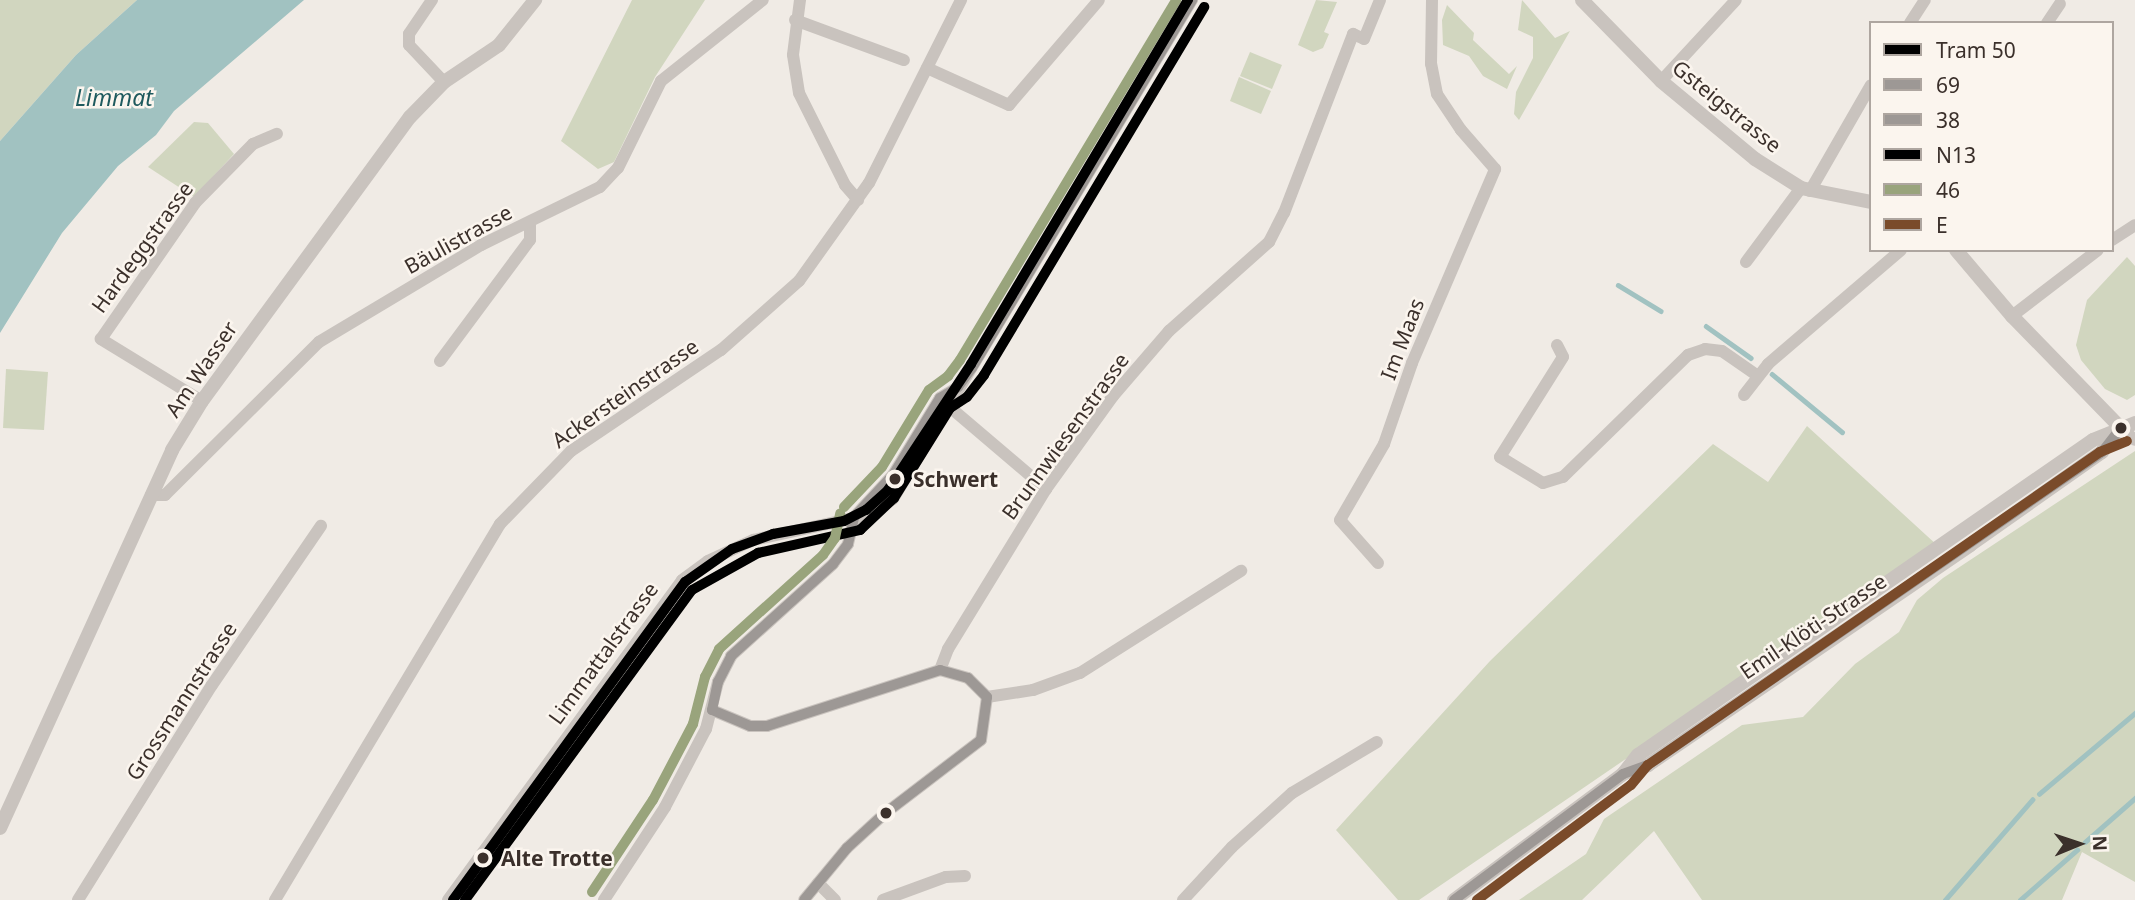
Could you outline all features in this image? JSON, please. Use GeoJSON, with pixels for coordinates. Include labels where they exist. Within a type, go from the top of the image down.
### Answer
{"type":"FeatureCollection","features":[{"type":"Feature","properties":{"kind":"street"},"geometry":{"type":"LineString","coordinates":[[432,0],[409,33],[409,46],[444,82]]}},
{"type":"Feature","properties":{"kind":"street","name":"Am Wasser"},"geometry":{"type":"LineString","coordinates":[[0,828],[151,495],[202,401],[392,139],[444,82],[499,45],[535,0]]}},
{"type":"Feature","properties":{"kind":"street","name":"Bäulistrasse"},"geometry":{"type":"LineString","coordinates":[[151,495],[165,495],[319,342],[481,245],[530,222],[612,177],[661,81],[763,0]]}},
{"type":"Feature","properties":{"kind":"street"},"geometry":{"type":"LineString","coordinates":[[800,0],[795,20],[799,93],[845,185],[858,200]]}},
{"type":"Feature","properties":{"kind":"street","name":"Ackersteinstrasse"},"geometry":{"type":"LineString","coordinates":[[275,900],[500,524],[571,450],[721,351],[772,308],[821,255],[858,200],[961,0]]}},
{"type":"Feature","properties":{"kind":"street"},"geometry":{"type":"LineString","coordinates":[[927,68],[1009,105],[1099,0]]}},
{"type":"Feature","properties":{"kind":"street","name":"Limmattalstrasse"},"geometry":{"type":"LineString","coordinates":[[448,900],[682,580],[708,561],[753,540],[882,510],[893,499],[1192,0]]}},
{"type":"Feature","properties":{"kind":"street","name":"Brunnwiesenstrasse"},"geometry":{"type":"LineString","coordinates":[[940,670],[964,621],[1064,464],[1146,358],[1195,306],[1269,242],[1353,34],[1364,39],[1380,0]]}},
{"type":"Feature","properties":{"kind":"street","name":"Im Maas"},"geometry":{"type":"LineString","coordinates":[[1378,564],[1340,520],[1384,444],[1412,363],[1495,169],[1461,130],[1437,94],[1431,64],[1432,0]]}},
{"type":"Feature","properties":{"kind":"street","name":"Gsteigstrasse"},"geometry":{"type":"LineString","coordinates":[[1582,0],[1661,81],[1755,159],[1805,189],[1869,202]]}},
{"type":"Feature","properties":{"kind":"street"},"geometry":{"type":"LineString","coordinates":[[1661,81],[1736,0]]}},
{"type":"Feature","properties":{"kind":"street"},"geometry":{"type":"LineString","coordinates":[[1911,21],[1925,0]]}},
{"type":"Feature","properties":{"kind":"street"},"geometry":{"type":"LineString","coordinates":[[2048,21],[2060,4]]}},
{"type":"Feature","properties":{"kind":"street"},"geometry":{"type":"LineString","coordinates":[[795,20],[904,60]]}},
{"type":"Feature","properties":{"kind":"street"},"geometry":{"type":"LineString","coordinates":[[1746,262],[1805,189],[1869,88]]}},
{"type":"Feature","properties":{"kind":"street","name":"Hardeggstrasse"},"geometry":{"type":"LineString","coordinates":[[202,401],[101,339],[195,204],[253,144],[277,134]]}},
{"type":"Feature","properties":{"kind":"street"},"geometry":{"type":"LineString","coordinates":[[440,360],[530,240],[530,222]]}},
{"type":"Feature","properties":{"kind":"street"},"geometry":{"type":"LineString","coordinates":[[2114,239],[2135,225]]}},
{"type":"Feature","properties":{"kind":"street"},"geometry":{"type":"LineString","coordinates":[[1744,396],[1758,376],[1899,252]]}},
{"type":"Feature","properties":{"kind":"street"},"geometry":{"type":"LineString","coordinates":[[1958,252],[2012,316],[2128,426],[2135,440]]}},
{"type":"Feature","properties":{"kind":"street"},"geometry":{"type":"LineString","coordinates":[[2012,316],[2095,252]]}},
{"type":"Feature","properties":{"kind":"street"},"geometry":{"type":"LineString","coordinates":[[1557,345],[1563,357],[1500,457],[1543,483],[1563,477],[1689,355],[1705,349],[1722,351],[1758,376]]}},
{"type":"Feature","properties":{"kind":"street","name":"Limmattalstrasse"},"geometry":{"type":"LineString","coordinates":[[854,517],[893,475],[940,398],[958,387]]}},
{"type":"Feature","properties":{"kind":"street"},"geometry":{"type":"LineString","coordinates":[[940,398],[1046,489]]}},
{"type":"Feature","properties":{"kind":"street","name":"Emil-Klöti-Strasse"},"geometry":{"type":"LineString","coordinates":[[1454,900],[1623,774],[1638,755],[2093,440],[2128,426],[2135,414]]}},
{"type":"Feature","properties":{"kind":"street"},"geometry":{"type":"LineString","coordinates":[[604,900],[665,807],[712,710],[718,682],[730,656],[833,564],[848,544],[854,517]]}},
{"type":"Feature","properties":{"kind":"street","name":"Grossmannstrasse"},"geometry":{"type":"LineString","coordinates":[[78,900],[212,685],[321,526]]}},
{"type":"Feature","properties":{"kind":"street"},"geometry":{"type":"LineString","coordinates":[[987,697],[1033,690],[1080,673],[1241,571]]}},
{"type":"Feature","properties":{"kind":"street"},"geometry":{"type":"LineString","coordinates":[[712,710],[750,726],[767,726],[940,670],[968,678],[987,697]]}},
{"type":"Feature","properties":{"kind":"street"},"geometry":{"type":"LineString","coordinates":[[804,900],[883,815],[981,740],[987,697]]}},
{"type":"Feature","properties":{"kind":"street"},"geometry":{"type":"LineString","coordinates":[[1183,900],[1232,847],[1292,793],[1377,741]]}},
{"type":"Feature","properties":{"kind":"street"},"geometry":{"type":"LineString","coordinates":[[883,900],[946,877],[965,876]]}},
{"type":"Feature","properties":{"kind":"street"},"geometry":{"type":"LineString","coordinates":[[818,883],[835,900]]}},
{"type":"Feature","properties":{"kind":"green space"},"geometry":{"type":"Polygon","coordinates":[[[0,0],[137,0],[76,55],[0,141],[0,0]]]}},
{"type":"Feature","properties":{"kind":"green space"},"geometry":{"type":"Polygon","coordinates":[[[632,0],[705,0],[655,77],[614,162],[598,169],[561,141],[632,0]]]}},
{"type":"Feature","properties":{"kind":"green space"},"geometry":{"type":"Polygon","coordinates":[[[1316,0],[1337,2],[1324,32],[1329,34],[1323,48],[1313,52],[1298,45],[1316,0]]]}},
{"type":"Feature","properties":{"kind":"green space"},"geometry":{"type":"Polygon","coordinates":[[[1522,0],[1555,38],[1570,31],[1519,120],[1514,114],[1516,92],[1533,58],[1533,37],[1518,30],[1522,0]]]}},
{"type":"Feature","properties":{"kind":"green space"},"geometry":{"type":"Polygon","coordinates":[[[1447,5],[1474,33],[1473,40],[1509,74],[1517,66],[1507,89],[1483,76],[1469,56],[1443,45],[1442,20],[1447,5]]]}},
{"type":"Feature","properties":{"kind":"green space"},"geometry":{"type":"Polygon","coordinates":[[[1250,52],[1282,65],[1272,89],[1240,76],[1250,52]]]}},
{"type":"Feature","properties":{"kind":"green space"},"geometry":{"type":"Polygon","coordinates":[[[1239,77],[1271,91],[1261,114],[1230,101],[1239,77]]]}},
{"type":"Feature","properties":{"kind":"green space"},"geometry":{"type":"Polygon","coordinates":[[[194,122],[208,123],[234,154],[194,197],[148,167],[194,122]]]}},
{"type":"Feature","properties":{"kind":"green space"},"geometry":{"type":"Polygon","coordinates":[[[2127,257],[2135,266],[2135,395],[2127,400],[2105,389],[2081,360],[2076,345],[2087,300],[2127,257]]]}},
{"type":"Feature","properties":{"kind":"green space"},"geometry":{"type":"Polygon","coordinates":[[[6,369],[48,372],[44,430],[3,428],[6,369]]]}},
{"type":"Feature","properties":{"kind":"green space"},"geometry":{"type":"Polygon","coordinates":[[[1807,426],[1938,546],[1419,900],[1398,900],[1336,830],[1490,661],[1713,444],[1768,482],[1807,426]]]}},
{"type":"Feature","properties":{"kind":"green space"},"geometry":{"type":"Polygon","coordinates":[[[2135,451],[2135,882],[2082,852],[2062,900],[1702,900],[1654,831],[1582,900],[1519,900],[1586,854],[1604,819],[1742,725],[1803,717],[1855,664],[1899,632],[1917,600],[1943,578],[2135,451]]]}},
{"type":"Feature","properties":{"kind":"water","name":"Limmat"},"geometry":{"type":"Polygon","coordinates":[[[137,0],[304,0],[174,111],[156,135],[118,166],[62,233],[0,333],[0,141],[76,55],[137,0]]]}},
{"type":"Feature","properties":{"kind":"waterway"},"geometry":{"type":"LineString","coordinates":[[1618,285],[1661,311]]}},
{"type":"Feature","properties":{"kind":"waterway"},"geometry":{"type":"LineString","coordinates":[[1706,326],[1751,358]]}},
{"type":"Feature","properties":{"kind":"waterway"},"geometry":{"type":"LineString","coordinates":[[1772,374],[1842,432]]}},
{"type":"Feature","properties":{"kind":"waterway"},"geometry":{"type":"LineString","coordinates":[[2039,794],[2135,713]]}},
{"type":"Feature","properties":{"kind":"waterway"},"geometry":{"type":"LineString","coordinates":[[2085,842],[2135,798]]}},
{"type":"Feature","properties":{"kind":"waterway"},"geometry":{"type":"LineString","coordinates":[[1945,900],[2032,800]]}},
{"type":"Feature","properties":{"kind":"waterway"},"geometry":{"type":"LineString","coordinates":[[2020,900],[2077,850]]}},
{"type":"Feature","properties":{"kind":"tram line","name":"50"},"geometry":{"type":"LineString","coordinates":[[453,900],[685,582],[732,549],[773,534],[844,521],[866,510],[888,490],[971,364],[1188,0]]}},
{"type":"Feature","properties":{"kind":"transit line","name":"46"},"geometry":{"type":"LineString","coordinates":[[844,507],[882,467],[929,390],[948,376],[960,360],[1176,0]]}},
{"type":"Feature","properties":{"kind":"transit line","name":"38"},"geometry":{"type":"LineString","coordinates":[[854,517],[893,475],[940,398],[958,387],[972,368],[1192,0]]}},
{"type":"Feature","properties":{"kind":"transit line","name":"N13"},"geometry":{"type":"LineString","coordinates":[[465,900],[692,590],[758,553],[860,530],[894,498],[950,408],[967,397],[984,375],[1204,7]]}},
{"type":"Feature","properties":{"kind":"transit line","name":"69"},"geometry":{"type":"LineString","coordinates":[[1454,900],[1623,774],[1648,765],[2102,452],[2121,428]]}},
{"type":"Feature","properties":{"kind":"transit line","name":"E"},"geometry":{"type":"LineString","coordinates":[[1477,900],[1631,785],[1648,765],[2100,452],[2127,441]]}},
{"type":"Feature","properties":{"kind":"transit line","name":"46"},"geometry":{"type":"LineString","coordinates":[[592,892],[653,800],[693,724],[705,677],[719,649],[823,555],[835,538],[840,514]]}},
{"type":"Feature","properties":{"kind":"transit line","name":"38"},"geometry":{"type":"LineString","coordinates":[[712,710],[718,682],[731,656],[833,564],[848,544],[854,517]]}},
{"type":"Feature","properties":{"kind":"transit line","name":"38"},"geometry":{"type":"LineString","coordinates":[[712,710],[750,726],[767,726],[940,670],[968,678],[987,697],[981,740],[883,815],[847,848],[804,900]]}},
{"type":"Feature","properties":{"kind":"place","name":"Schwert"},"geometry":{"type":"Point","coordinates":[895,479]}},
{"type":"Feature","properties":{"kind":"place","name":"Alte Trotte"},"geometry":{"type":"Point","coordinates":[483,858]}}]}
